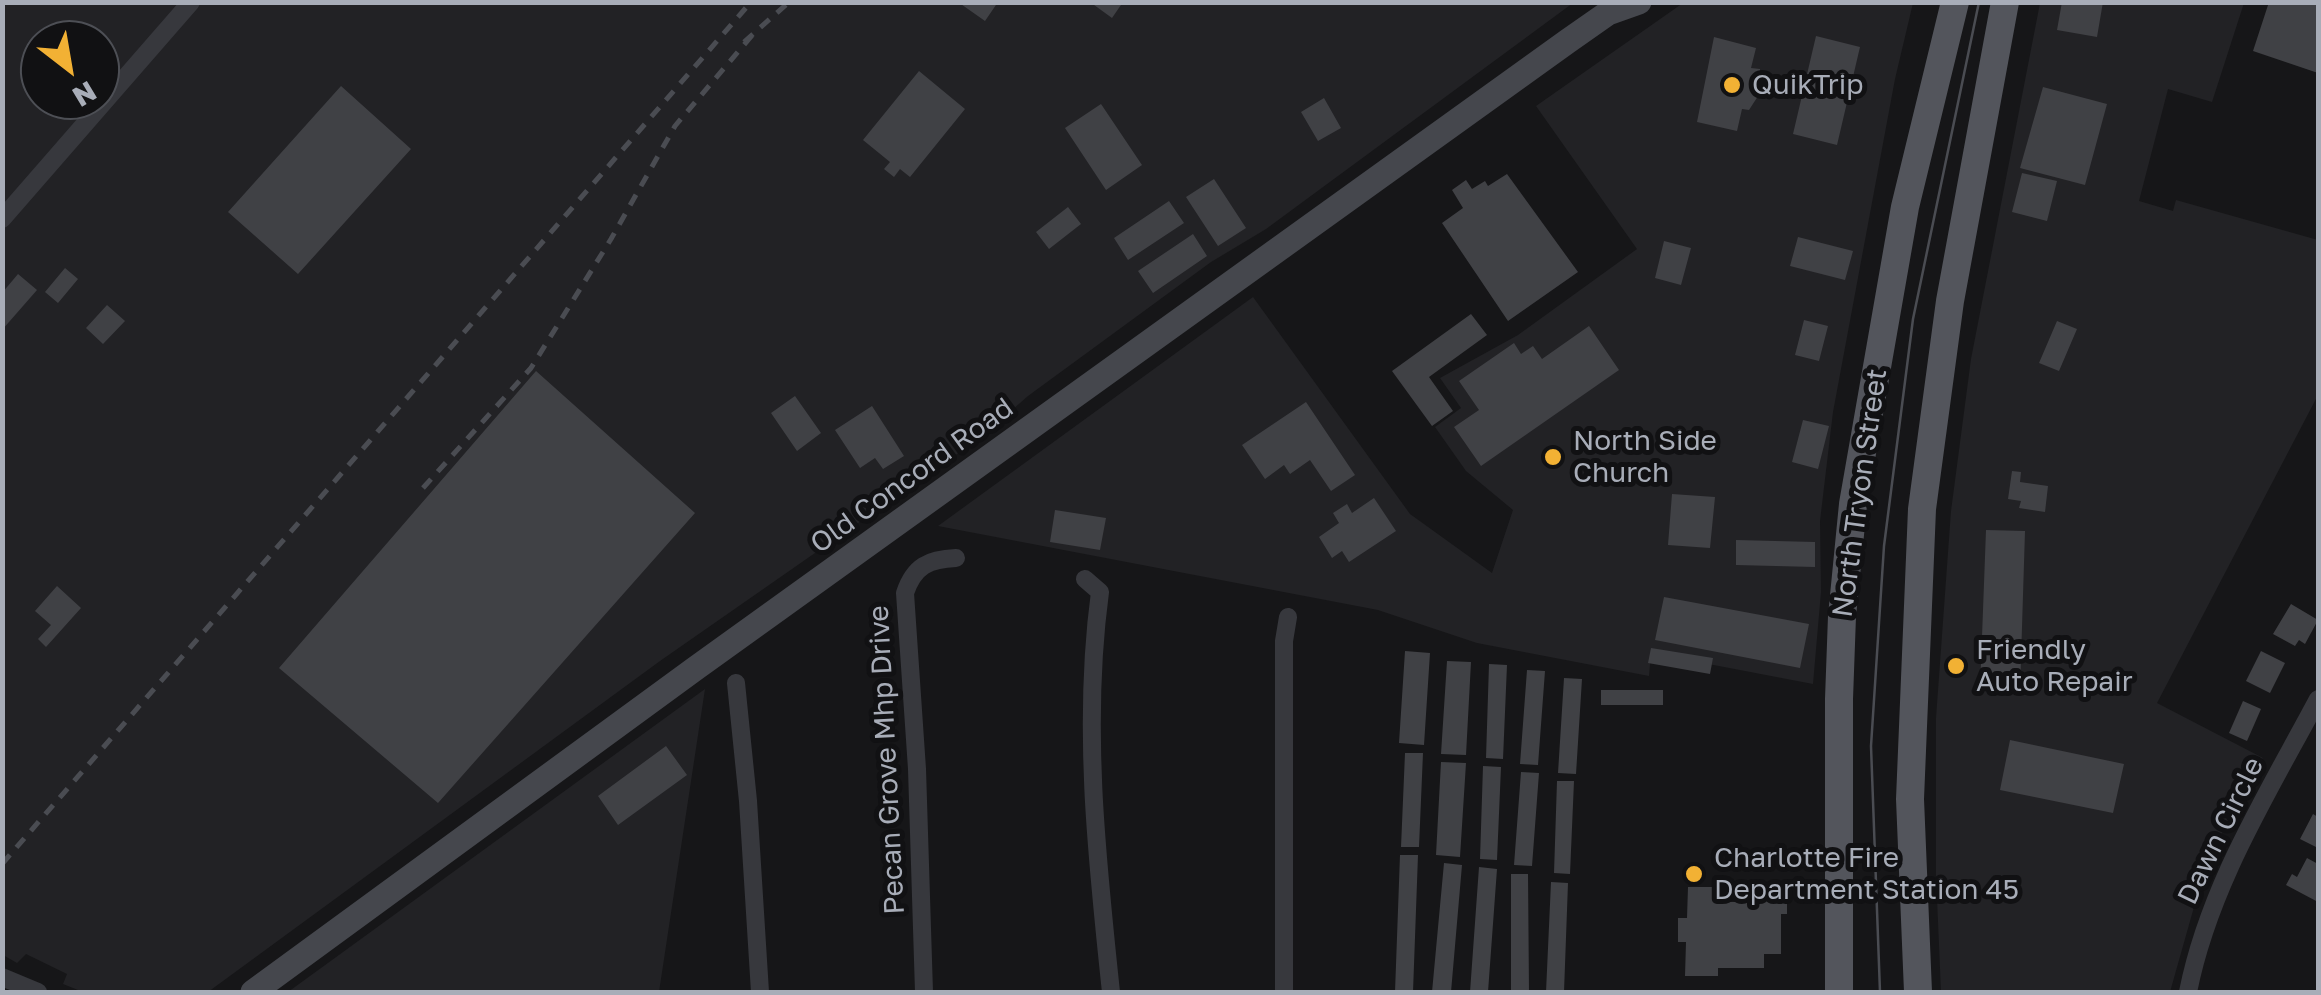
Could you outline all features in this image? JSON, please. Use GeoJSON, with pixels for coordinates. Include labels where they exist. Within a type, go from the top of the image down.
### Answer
{"type":"FeatureCollection","features":[{"type":"Feature","properties":{"kind":"main road","name":"North Tryon Street"},"geometry":{"type":"LineString","coordinates":[[1838,992],[1839,698],[1853,504],[1905,207],[1954,2]]}},
{"type":"Feature","properties":{"kind":"main road"},"geometry":{"type":"LineString","coordinates":[[1918,992],[1910,799],[1922,509],[1950,301],[2005,2]]}},
{"type":"Feature","properties":{"kind":"street"},"geometry":{"type":"LineString","coordinates":[[2,218],[191,2]]}},
{"type":"Feature","properties":{"kind":"street","name":"Old Concord Road"},"geometry":{"type":"LineString","coordinates":[[254,992],[1610,8],[1639,2]]}},
{"type":"Feature","properties":{"kind":"street","name":"Pecan Grove Mhp Drive"},"geometry":{"type":"LineString","coordinates":[[924,992],[917,769],[906,593],[917,570],[925,563],[934,558],[956,558]]}},
{"type":"Feature","properties":{"kind":"street"},"geometry":{"type":"LineString","coordinates":[[1085,580],[1100,592],[1091,715],[1110,992]]}},
{"type":"Feature","properties":{"kind":"street"},"geometry":{"type":"LineString","coordinates":[[1284,992],[1284,641],[1288,617]]}},
{"type":"Feature","properties":{"kind":"street"},"geometry":{"type":"LineString","coordinates":[[736,683],[760,992]]}},
{"type":"Feature","properties":{"kind":"street","name":"Dawn Circle"},"geometry":{"type":"LineString","coordinates":[[2188,992],[2208,917],[2229,866],[2318,699]]}},
{"type":"Feature","properties":{"kind":"street"},"geometry":{"type":"LineString","coordinates":[[2,977],[38,992]]}},
{"type":"Feature","properties":{"kind":"shaded area"},"geometry":{"type":"Polygon","coordinates":[[[3,3],[1573,3],[1266,229],[1211,262],[1028,396],[980,438],[660,661],[208,992],[83,992],[63,984],[67,974],[26,954],[17,963],[3,955],[3,3]]]}},
{"type":"Feature","properties":{"kind":"shaded area"},"geometry":{"type":"Polygon","coordinates":[[[1683,3],[1913,3],[1895,79],[1833,412],[1820,521],[1821,592],[1813,684],[1651,653],[1649,676],[1477,643],[1378,610],[938,526],[1253,297],[1410,514],[1492,573],[1513,510],[1466,471],[1435,427],[1461,408],[1440,378],[1518,335],[1637,249],[1536,106],[1683,3]]]}},
{"type":"Feature","properties":{"kind":"shaded area"},"geometry":{"type":"Polygon","coordinates":[[[2040,3],[2244,3],[2212,102],[2168,89],[2139,201],[2173,211],[2176,200],[2318,240],[2318,395],[2157,703],[2263,758],[2207,861],[2170,992],[1941,992],[1936,718],[1951,511],[1971,359],[2040,3]]]}},
{"type":"Feature","properties":{"kind":"shaded area"},"geometry":{"type":"Polygon","coordinates":[[[705,689],[659,992],[288,992],[705,689]]]}},
{"type":"Feature","properties":{"kind":"building"},"geometry":{"type":"Polygon","coordinates":[[[958,2],[998,2],[985,21],[958,2]]]}},
{"type":"Feature","properties":{"kind":"building"},"geometry":{"type":"Polygon","coordinates":[[[1090,2],[1123,2],[1112,18],[1090,2]]]}},
{"type":"Feature","properties":{"kind":"building"},"geometry":{"type":"Polygon","coordinates":[[[2062,2],[2103,2],[2097,37],[2057,30],[2062,2]]]}},
{"type":"Feature","properties":{"kind":"building"},"geometry":{"type":"Polygon","coordinates":[[[2269,2],[2318,4],[2318,73],[2253,51],[2269,2]]]}},
{"type":"Feature","properties":{"kind":"building","name":"QuikTrip"},"geometry":{"type":"Polygon","coordinates":[[[1816,36],[1860,47],[1837,145],[1793,134],[1816,36]]]}},
{"type":"Feature","properties":{"kind":"building","name":"QuikTrip"},"geometry":{"type":"Polygon","coordinates":[[[1714,37],[1756,48],[1751,68],[1760,69],[1760,93],[1749,110],[1742,109],[1737,131],[1697,122],[1714,37]]]}},
{"type":"Feature","properties":{"kind":"building"},"geometry":{"type":"Polygon","coordinates":[[[919,71],[965,109],[910,177],[900,169],[894,177],[884,169],[890,162],[863,140],[919,71]]]}},
{"type":"Feature","properties":{"kind":"building"},"geometry":{"type":"Polygon","coordinates":[[[341,86],[411,149],[298,274],[228,212],[341,86]]]}},
{"type":"Feature","properties":{"kind":"building"},"geometry":{"type":"Polygon","coordinates":[[[2043,87],[2107,104],[2085,185],[2020,168],[2043,87]]]}},
{"type":"Feature","properties":{"kind":"building"},"geometry":{"type":"Polygon","coordinates":[[[1324,98],[1341,128],[1318,141],[1301,112],[1324,98]]]}},
{"type":"Feature","properties":{"kind":"building"},"geometry":{"type":"Polygon","coordinates":[[[1101,104],[1142,165],[1106,190],[1065,128],[1101,104]]]}},
{"type":"Feature","properties":{"kind":"building"},"geometry":{"type":"Polygon","coordinates":[[[2022,173],[2057,181],[2047,221],[2012,212],[2022,173]]]}},
{"type":"Feature","properties":{"kind":"building"},"geometry":{"type":"Polygon","coordinates":[[[1507,174],[1578,272],[1508,321],[1442,223],[1463,208],[1452,190],[1466,180],[1472,189],[1485,181],[1488,186],[1507,174]]]}},
{"type":"Feature","properties":{"kind":"building"},"geometry":{"type":"Polygon","coordinates":[[[1214,179],[1246,228],[1218,246],[1186,197],[1214,179]]]}},
{"type":"Feature","properties":{"kind":"building"},"geometry":{"type":"Polygon","coordinates":[[[1169,201],[1184,223],[1128,260],[1114,238],[1169,201]]]}},
{"type":"Feature","properties":{"kind":"building"},"geometry":{"type":"Polygon","coordinates":[[[1068,207],[1081,224],[1049,249],[1036,232],[1068,207]]]}},
{"type":"Feature","properties":{"kind":"building"},"geometry":{"type":"Polygon","coordinates":[[[1193,234],[1207,256],[1153,293],[1138,271],[1193,234]]]}},
{"type":"Feature","properties":{"kind":"building"},"geometry":{"type":"Polygon","coordinates":[[[1798,237],[1853,251],[1845,280],[1790,266],[1798,237]]]}},
{"type":"Feature","properties":{"kind":"building"},"geometry":{"type":"Polygon","coordinates":[[[1664,241],[1691,248],[1681,285],[1655,278],[1664,241]]]}},
{"type":"Feature","properties":{"kind":"building"},"geometry":{"type":"Polygon","coordinates":[[[65,268],[78,279],[58,303],[45,292],[65,268]]]}},
{"type":"Feature","properties":{"kind":"building"},"geometry":{"type":"Polygon","coordinates":[[[18,274],[37,290],[2,330],[2,293],[18,274]]]}},
{"type":"Feature","properties":{"kind":"building"},"geometry":{"type":"Polygon","coordinates":[[[107,305],[125,321],[103,344],[86,328],[107,305]]]}},
{"type":"Feature","properties":{"kind":"building"},"geometry":{"type":"Polygon","coordinates":[[[1471,314],[1487,335],[1429,377],[1453,411],[1432,426],[1392,371],[1471,314]]]}},
{"type":"Feature","properties":{"kind":"building"},"geometry":{"type":"Polygon","coordinates":[[[1804,320],[1828,326],[1819,361],[1795,355],[1804,320]]]}},
{"type":"Feature","properties":{"kind":"building"},"geometry":{"type":"Polygon","coordinates":[[[2057,321],[2077,329],[2059,371],[2039,363],[2057,321]]]}},
{"type":"Feature","properties":{"kind":"building"},"geometry":{"type":"Polygon","coordinates":[[[1589,326],[1619,370],[1481,466],[1454,427],[1479,410],[1459,381],[1514,343],[1521,354],[1533,346],[1542,359],[1589,326]]]}},
{"type":"Feature","properties":{"kind":"building"},"geometry":{"type":"Polygon","coordinates":[[[536,371],[695,513],[438,803],[279,668],[536,371]]]}},
{"type":"Feature","properties":{"kind":"building"},"geometry":{"type":"Polygon","coordinates":[[[795,396],[821,433],[797,451],[771,413],[795,396]]]}},
{"type":"Feature","properties":{"kind":"building"},"geometry":{"type":"Polygon","coordinates":[[[1306,402],[1355,475],[1331,491],[1310,460],[1290,474],[1284,465],[1265,479],[1242,445],[1306,402]]]}},
{"type":"Feature","properties":{"kind":"building"},"geometry":{"type":"Polygon","coordinates":[[[872,406],[904,456],[883,469],[875,458],[860,468],[835,430],[872,406]]]}},
{"type":"Feature","properties":{"kind":"building"},"geometry":{"type":"Polygon","coordinates":[[[1803,420],[1829,426],[1818,469],[1792,462],[1803,420]]]}},
{"type":"Feature","properties":{"kind":"building"},"geometry":{"type":"Polygon","coordinates":[[[2012,471],[2021,472],[2020,482],[2048,486],[2045,512],[2019,508],[2021,501],[2008,499],[2012,471]]]}},
{"type":"Feature","properties":{"kind":"building"},"geometry":{"type":"Polygon","coordinates":[[[1672,494],[1715,497],[1710,548],[1668,545],[1672,494]]]}},
{"type":"Feature","properties":{"kind":"building"},"geometry":{"type":"Polygon","coordinates":[[[1374,498],[1396,531],[1349,562],[1342,551],[1332,558],[1319,537],[1339,523],[1333,513],[1347,504],[1352,513],[1374,498]]]}},
{"type":"Feature","properties":{"kind":"building"},"geometry":{"type":"Polygon","coordinates":[[[1055,510],[1106,518],[1100,550],[1050,542],[1055,510]]]}},
{"type":"Feature","properties":{"kind":"building"},"geometry":{"type":"Polygon","coordinates":[[[1986,530],[2025,531],[2020,691],[1980,690],[1986,530]]]}},
{"type":"Feature","properties":{"kind":"building"},"geometry":{"type":"Polygon","coordinates":[[[1736,540],[1815,542],[1815,567],[1736,565],[1736,540]]]}},
{"type":"Feature","properties":{"kind":"building"},"geometry":{"type":"Polygon","coordinates":[[[57,586],[81,608],[46,647],[38,639],[51,625],[35,611],[57,586]]]}},
{"type":"Feature","properties":{"kind":"building"},"geometry":{"type":"Polygon","coordinates":[[[1664,597],[1809,624],[1800,668],[1655,640],[1664,597]]]}},
{"type":"Feature","properties":{"kind":"building"},"geometry":{"type":"Polygon","coordinates":[[[2291,604],[2318,620],[2305,644],[2299,640],[2295,646],[2273,634],[2291,604]]]}},
{"type":"Feature","properties":{"kind":"building"},"geometry":{"type":"Polygon","coordinates":[[[1651,648],[1713,658],[1710,674],[1648,663],[1651,648]]]}},
{"type":"Feature","properties":{"kind":"building"},"geometry":{"type":"Polygon","coordinates":[[[1405,651],[1430,653],[1424,745],[1399,743],[1405,651]]]}},
{"type":"Feature","properties":{"kind":"building"},"geometry":{"type":"Polygon","coordinates":[[[2261,651],[2285,663],[2270,693],[2246,681],[2261,651]]]}},
{"type":"Feature","properties":{"kind":"building"},"geometry":{"type":"Polygon","coordinates":[[[1447,661],[1471,662],[1466,755],[1441,754],[1447,661]]]}},
{"type":"Feature","properties":{"kind":"building"},"geometry":{"type":"Polygon","coordinates":[[[1489,664],[1507,665],[1503,759],[1486,758],[1489,664]]]}},
{"type":"Feature","properties":{"kind":"building"},"geometry":{"type":"Polygon","coordinates":[[[1527,670],[1545,671],[1538,765],[1520,764],[1527,670]]]}},
{"type":"Feature","properties":{"kind":"building"},"geometry":{"type":"Polygon","coordinates":[[[1564,678],[1582,679],[1576,774],[1558,773],[1564,678]]]}},
{"type":"Feature","properties":{"kind":"building"},"geometry":{"type":"Polygon","coordinates":[[[1601,690],[1663,690],[1663,705],[1601,705],[1601,690]]]}},
{"type":"Feature","properties":{"kind":"building"},"geometry":{"type":"Polygon","coordinates":[[[2243,701],[2261,709],[2247,741],[2229,733],[2243,701]]]}},
{"type":"Feature","properties":{"kind":"building"},"geometry":{"type":"Polygon","coordinates":[[[2010,740],[2124,764],[2113,813],[2000,790],[2010,740]]]}},
{"type":"Feature","properties":{"kind":"building"},"geometry":{"type":"Polygon","coordinates":[[[666,746],[687,775],[618,825],[598,796],[666,746]]]}},
{"type":"Feature","properties":{"kind":"building"},"geometry":{"type":"Polygon","coordinates":[[[1405,753],[1423,753],[1419,847],[1401,847],[1405,753]]]}},
{"type":"Feature","properties":{"kind":"building"},"geometry":{"type":"Polygon","coordinates":[[[1441,762],[1466,763],[1460,857],[1436,855],[1441,762]]]}},
{"type":"Feature","properties":{"kind":"building"},"geometry":{"type":"Polygon","coordinates":[[[1483,766],[1501,767],[1497,860],[1480,859],[1483,766]]]}},
{"type":"Feature","properties":{"kind":"building"},"geometry":{"type":"Polygon","coordinates":[[[1521,772],[1539,773],[1532,866],[1514,865],[1521,772]]]}},
{"type":"Feature","properties":{"kind":"building"},"geometry":{"type":"Polygon","coordinates":[[[1557,781],[1574,781],[1570,874],[1554,873],[1557,781]]]}},
{"type":"Feature","properties":{"kind":"building"},"geometry":{"type":"Polygon","coordinates":[[[2313,814],[2318,817],[2318,848],[2300,839],[2313,814]]]}},
{"type":"Feature","properties":{"kind":"building"},"geometry":{"type":"Polygon","coordinates":[[[1400,855],[1418,855],[1413,992],[1395,992],[1400,855]]]}},
{"type":"Feature","properties":{"kind":"building"},"geometry":{"type":"Polygon","coordinates":[[[2307,858],[2318,864],[2318,902],[2286,885],[2292,874],[2297,877],[2307,858]]]}},
{"type":"Feature","properties":{"kind":"building"},"geometry":{"type":"Polygon","coordinates":[[[1444,863],[1462,865],[1451,992],[1432,992],[1444,863]]]}},
{"type":"Feature","properties":{"kind":"building"},"geometry":{"type":"Polygon","coordinates":[[[1479,867],[1497,869],[1488,992],[1470,992],[1479,867]]]}},
{"type":"Feature","properties":{"kind":"building"},"geometry":{"type":"Polygon","coordinates":[[[1511,874],[1528,874],[1529,992],[1511,992],[1511,874]]]}},
{"type":"Feature","properties":{"kind":"building"},"geometry":{"type":"Polygon","coordinates":[[[1551,882],[1568,883],[1564,992],[1546,992],[1551,882]]]}},
{"type":"Feature","properties":{"kind":"building"},"geometry":{"type":"Polygon","coordinates":[[[1688,887],[1720,887],[1720,902],[1765,902],[1765,890],[1787,890],[1787,914],[1781,914],[1781,954],[1764,954],[1764,968],[1718,968],[1718,976],[1685,976],[1686,942],[1678,942],[1678,918],[1687,918],[1688,887]]]}},
{"type":"Feature","properties":{"kind":"tram line"},"geometry":{"type":"LineString","coordinates":[[1880,992],[1871,746],[1884,546],[1913,319],[1979,2]]}},
{"type":"Feature","properties":{"kind":"railway"},"geometry":{"type":"LineString","coordinates":[[2,864],[751,2]]}},
{"type":"Feature","properties":{"kind":"railway"},"geometry":{"type":"LineString","coordinates":[[744,42],[789,2]]}},
{"type":"Feature","properties":{"kind":"railway"},"geometry":{"type":"LineString","coordinates":[[423,488],[531,368],[675,126],[754,33]]}},
{"type":"Feature","properties":{"kind":"place","name":"QuikTrip"},"geometry":{"type":"Point","coordinates":[1732,85]}},
{"type":"Feature","properties":{"kind":"place","name":"North Side Church"},"geometry":{"type":"Point","coordinates":[1553,457]}},
{"type":"Feature","properties":{"kind":"place","name":"Friendly Auto Repair"},"geometry":{"type":"Point","coordinates":[1956,666]}},
{"type":"Feature","properties":{"kind":"place","name":"Charlotte Fire Department Station 45"},"geometry":{"type":"Point","coordinates":[1694,874]}}]}
